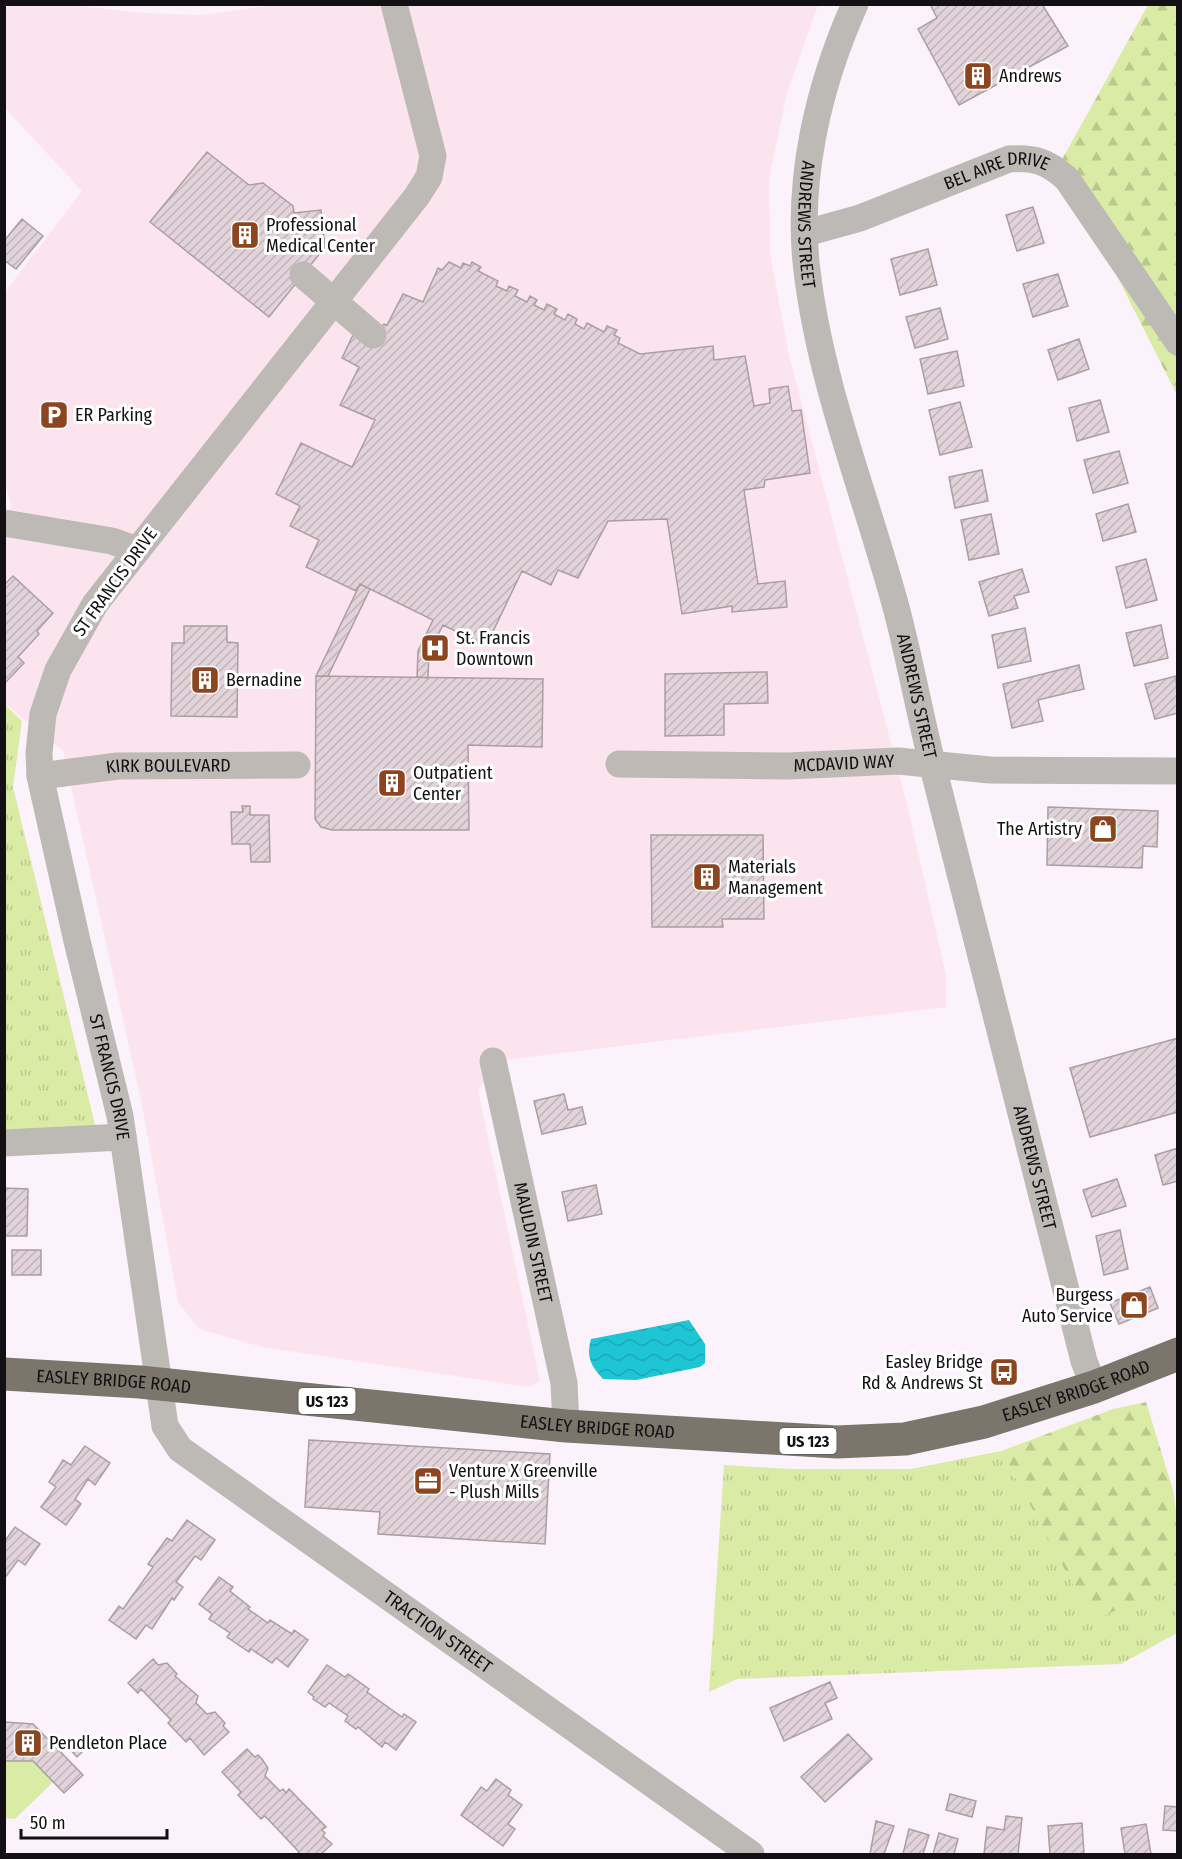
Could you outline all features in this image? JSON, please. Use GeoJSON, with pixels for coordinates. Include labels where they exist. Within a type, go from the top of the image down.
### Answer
{"type":"FeatureCollection","features":[{"type":"Feature","properties":{"kind":"highway","name":"EASLEY BRIDGE ROAD"},"geometry":{"type":"LineString","coordinates":[[4,1374],[160,1385],[566,1426],[837,1442],[905,1439],[984,1422],[1094,1387],[1178,1354]]}},
{"type":"Feature","properties":{"kind":"street","name":"ST FRANCIS DRIVE"},"geometry":{"type":"LineString","coordinates":[[160,1385],[123,1137],[40,776],[41,729],[58,670],[84,620],[137,549],[417,196],[429,177],[433,156],[394,4]]}},
{"type":"Feature","properties":{"kind":"street","name":"ANDREWS STREET"},"geometry":{"type":"LineString","coordinates":[[855,4],[833,60],[818,111],[806,187],[807,272],[818,333],[840,423],[897,611],[933,766],[1084,1361],[1094,1387]]}},
{"type":"Feature","properties":{"kind":"street","name":"BEL AIRE DRIVE"},"geometry":{"type":"LineString","coordinates":[[806,233],[860,218],[1009,159],[1031,157],[1039,159],[1052,165],[1067,179],[1178,342]]}},
{"type":"Feature","properties":{"kind":"street"},"geometry":{"type":"LineString","coordinates":[[303,275],[373,335]]}},
{"type":"Feature","properties":{"kind":"street"},"geometry":{"type":"LineString","coordinates":[[4,523],[104,539],[137,549]]}},
{"type":"Feature","properties":{"kind":"street","name":"MCDAVID WAY"},"geometry":{"type":"LineString","coordinates":[[618,764],[788,766],[898,762],[990,770],[1178,771]]}},
{"type":"Feature","properties":{"kind":"street","name":"KIRK BOULEVARD"},"geometry":{"type":"LineString","coordinates":[[40,776],[118,765],[297,765]]}},
{"type":"Feature","properties":{"kind":"street","name":"MAULDIN STREET"},"geometry":{"type":"LineString","coordinates":[[493,1061],[564,1383],[566,1426]]}},
{"type":"Feature","properties":{"kind":"street"},"geometry":{"type":"LineString","coordinates":[[4,1143],[123,1137]]}},
{"type":"Feature","properties":{"kind":"street","name":"TRACTION STREET"},"geometry":{"type":"LineString","coordinates":[[160,1385],[165,1426],[180,1449],[751,1854]]}},
{"type":"Feature","properties":{"kind":"shaded area","name":"St. Francis Downtown"},"geometry":{"type":"Polygon","coordinates":[[[61,4],[144,13],[202,15],[281,4],[818,5],[787,93],[769,179],[770,253],[789,355],[907,804],[946,975],[946,1007],[503,1060],[478,1090],[540,1381],[528,1387],[262,1347],[199,1329],[178,1302],[141,1100],[63,751],[5,704],[4,522],[11,506],[4,478],[5,292],[82,191],[5,108],[5,5],[61,4]]]}},
{"type":"Feature","properties":{"kind":"green space"},"geometry":{"type":"Polygon","coordinates":[[[1148,5],[1177,5],[1177,395],[1060,163],[1148,5]]]}},
{"type":"Feature","properties":{"kind":"green space"},"geometry":{"type":"Polygon","coordinates":[[[4,704],[22,721],[13,787],[98,1137],[5,1135],[4,704]]]}},
{"type":"Feature","properties":{"kind":"green space"},"geometry":{"type":"Polygon","coordinates":[[[1146,1402],[1173,1490],[1178,1526],[1177,1586],[1092,1620],[1001,1451],[1113,1409],[1146,1402]]]}},
{"type":"Feature","properties":{"kind":"green space"},"geometry":{"type":"Polygon","coordinates":[[[1001,1451],[1092,1619],[1177,1586],[1177,1633],[1121,1664],[737,1679],[709,1692],[724,1465],[790,1469],[911,1469],[1001,1451]]]}},
{"type":"Feature","properties":{"kind":"green space"},"geometry":{"type":"Polygon","coordinates":[[[4,1761],[33,1761],[53,1782],[15,1819],[5,1818],[4,1761]]]}},
{"type":"Feature","properties":{"kind":"water"},"geometry":{"type":"Polygon","coordinates":[[[689,1320],[705,1344],[705,1363],[700,1367],[636,1380],[603,1379],[595,1370],[589,1356],[591,1339],[689,1320]]]}},
{"type":"Feature","properties":{"kind":"building","name":"Andrews"},"geometry":{"type":"Polygon","coordinates":[[[930,4],[1042,4],[1068,46],[959,105],[918,29],[937,18],[930,4]]]}},
{"type":"Feature","properties":{"kind":"building","name":"Professional Medical Center"},"geometry":{"type":"Polygon","coordinates":[[[207,152],[249,185],[263,183],[293,206],[294,213],[321,210],[325,247],[269,317],[150,222],[207,152]]]}},
{"type":"Feature","properties":{"kind":"building"},"geometry":{"type":"Polygon","coordinates":[[[1033,207],[1044,243],[1017,251],[1006,215],[1033,207]]]}},
{"type":"Feature","properties":{"kind":"building"},"geometry":{"type":"Polygon","coordinates":[[[22,219],[43,236],[16,269],[4,260],[4,241],[22,219]]]}},
{"type":"Feature","properties":{"kind":"building"},"geometry":{"type":"Polygon","coordinates":[[[928,249],[937,285],[900,295],[891,259],[928,249]]]}},
{"type":"Feature","properties":{"kind":"building"},"geometry":{"type":"Polygon","coordinates":[[[449,262],[461,268],[463,263],[470,266],[472,262],[481,267],[478,271],[498,281],[496,286],[507,291],[509,286],[518,290],[515,296],[527,302],[530,296],[537,300],[534,305],[544,310],[547,304],[557,309],[554,314],[565,320],[568,314],[577,319],[575,324],[584,329],[587,323],[604,332],[607,326],[617,330],[614,335],[620,338],[618,343],[640,354],[713,346],[714,360],[745,356],[754,406],[770,403],[769,389],[788,386],[792,411],[801,410],[810,473],[765,480],[764,487],[744,490],[758,584],[785,581],[787,607],[732,612],[732,606],[682,614],[667,519],[608,521],[578,578],[558,570],[551,585],[522,571],[486,646],[443,625],[429,653],[428,678],[417,677],[418,651],[433,620],[360,584],[356,591],[306,567],[319,540],[290,526],[300,506],[276,494],[301,443],[352,467],[375,420],[340,405],[359,367],[342,358],[354,333],[373,335],[384,324],[387,325],[403,294],[423,302],[438,268],[442,270],[449,262]]]}},
{"type":"Feature","properties":{"kind":"building"},"geometry":{"type":"Polygon","coordinates":[[[1058,274],[1068,306],[1033,317],[1023,284],[1058,274]]]}},
{"type":"Feature","properties":{"kind":"building"},"geometry":{"type":"Polygon","coordinates":[[[940,308],[948,339],[915,348],[906,317],[940,308]]]}},
{"type":"Feature","properties":{"kind":"building"},"geometry":{"type":"Polygon","coordinates":[[[1079,339],[1089,369],[1058,380],[1048,350],[1079,339]]]}},
{"type":"Feature","properties":{"kind":"building"},"geometry":{"type":"Polygon","coordinates":[[[957,351],[964,386],[928,394],[920,359],[957,351]]]}},
{"type":"Feature","properties":{"kind":"building"},"geometry":{"type":"Polygon","coordinates":[[[1100,400],[1109,432],[1077,441],[1069,408],[1100,400]]]}},
{"type":"Feature","properties":{"kind":"building"},"geometry":{"type":"Polygon","coordinates":[[[960,402],[972,447],[940,455],[929,410],[960,402]]]}},
{"type":"Feature","properties":{"kind":"building"},"geometry":{"type":"Polygon","coordinates":[[[1119,451],[1128,483],[1093,493],[1084,460],[1119,451]]]}},
{"type":"Feature","properties":{"kind":"building"},"geometry":{"type":"Polygon","coordinates":[[[982,470],[988,501],[955,508],[949,477],[982,470]]]}},
{"type":"Feature","properties":{"kind":"building"},"geometry":{"type":"Polygon","coordinates":[[[1128,504],[1136,532],[1103,541],[1096,514],[1128,504]]]}},
{"type":"Feature","properties":{"kind":"building"},"geometry":{"type":"Polygon","coordinates":[[[991,514],[999,554],[969,560],[961,520],[991,514]]]}},
{"type":"Feature","properties":{"kind":"building"},"geometry":{"type":"Polygon","coordinates":[[[1146,559],[1157,600],[1126,608],[1116,567],[1146,559]]]}},
{"type":"Feature","properties":{"kind":"building"},"geometry":{"type":"Polygon","coordinates":[[[1022,569],[1029,592],[1014,596],[1018,608],[989,616],[979,582],[1022,569]]]}},
{"type":"Feature","properties":{"kind":"building"},"geometry":{"type":"Polygon","coordinates":[[[13,576],[53,613],[37,631],[39,634],[18,657],[24,663],[5,683],[4,585],[13,576]]]}},
{"type":"Feature","properties":{"kind":"building"},"geometry":{"type":"Polygon","coordinates":[[[360,584],[370,589],[328,676],[316,676],[360,584]]]}},
{"type":"Feature","properties":{"kind":"building"},"geometry":{"type":"Polygon","coordinates":[[[1161,625],[1168,658],[1134,666],[1126,633],[1161,625]]]}},
{"type":"Feature","properties":{"kind":"building","name":"Bernadine"},"geometry":{"type":"Polygon","coordinates":[[[184,626],[227,626],[227,642],[238,643],[237,717],[171,716],[172,643],[184,643],[184,626]]]}},
{"type":"Feature","properties":{"kind":"building"},"geometry":{"type":"Polygon","coordinates":[[[1025,628],[1031,661],[998,668],[992,635],[1025,628]]]}},
{"type":"Feature","properties":{"kind":"building"},"geometry":{"type":"Polygon","coordinates":[[[1079,665],[1084,689],[1038,700],[1043,721],[1012,728],[1003,684],[1079,665]]]}},
{"type":"Feature","properties":{"kind":"building"},"geometry":{"type":"Polygon","coordinates":[[[767,672],[768,703],[724,704],[724,735],[665,736],[665,674],[767,672]]]}},
{"type":"Feature","properties":{"kind":"building","name":"Outpatient Center"},"geometry":{"type":"Polygon","coordinates":[[[316,676],[543,679],[542,747],[468,745],[469,830],[332,830],[321,827],[315,819],[316,676]]]}},
{"type":"Feature","properties":{"kind":"building"},"geometry":{"type":"Polygon","coordinates":[[[1176,676],[1178,713],[1155,719],[1145,684],[1176,676]]]}},
{"type":"Feature","properties":{"kind":"building"},"geometry":{"type":"Polygon","coordinates":[[[242,806],[250,806],[250,815],[269,815],[270,862],[251,862],[250,844],[232,844],[231,812],[243,812],[242,806]]]}},
{"type":"Feature","properties":{"kind":"building","name":"The Artistry"},"geometry":{"type":"Polygon","coordinates":[[[1048,807],[1158,811],[1157,847],[1143,846],[1142,868],[1047,865],[1048,807]]]}},
{"type":"Feature","properties":{"kind":"building","name":"Materials Management"},"geometry":{"type":"Polygon","coordinates":[[[651,835],[763,835],[764,919],[722,919],[723,927],[652,927],[651,835]]]}},
{"type":"Feature","properties":{"kind":"building"},"geometry":{"type":"Polygon","coordinates":[[[1178,1038],[1178,1112],[1090,1137],[1070,1068],[1178,1038]]]}},
{"type":"Feature","properties":{"kind":"building"},"geometry":{"type":"Polygon","coordinates":[[[564,1094],[568,1110],[582,1107],[586,1124],[542,1134],[534,1101],[564,1094]]]}},
{"type":"Feature","properties":{"kind":"building"},"geometry":{"type":"Polygon","coordinates":[[[1178,1148],[1178,1181],[1163,1185],[1155,1155],[1178,1148]]]}},
{"type":"Feature","properties":{"kind":"building"},"geometry":{"type":"Polygon","coordinates":[[[1117,1179],[1126,1206],[1092,1217],[1083,1190],[1117,1179]]]}},
{"type":"Feature","properties":{"kind":"building"},"geometry":{"type":"Polygon","coordinates":[[[596,1185],[602,1214],[568,1221],[562,1192],[596,1185]]]}},
{"type":"Feature","properties":{"kind":"building"},"geometry":{"type":"Polygon","coordinates":[[[4,1188],[28,1189],[27,1236],[4,1236],[4,1188]]]}},
{"type":"Feature","properties":{"kind":"building"},"geometry":{"type":"Polygon","coordinates":[[[1120,1230],[1128,1269],[1104,1275],[1096,1236],[1120,1230]]]}},
{"type":"Feature","properties":{"kind":"building"},"geometry":{"type":"Polygon","coordinates":[[[12,1250],[41,1250],[41,1275],[12,1275],[12,1250]]]}},
{"type":"Feature","properties":{"kind":"building","name":"Burgess Auto Service"},"geometry":{"type":"Polygon","coordinates":[[[1150,1287],[1158,1308],[1119,1324],[1110,1303],[1150,1287]]]}},
{"type":"Feature","properties":{"kind":"building","name":"Venture X Greenville - Plush Mills"},"geometry":{"type":"Polygon","coordinates":[[[309,1440],[550,1454],[545,1544],[378,1534],[380,1512],[305,1507],[309,1440]]]}},
{"type":"Feature","properties":{"kind":"building"},"geometry":{"type":"Polygon","coordinates":[[[85,1446],[110,1463],[95,1485],[88,1479],[75,1499],[81,1504],[66,1525],[41,1507],[56,1487],[49,1482],[63,1460],[71,1465],[85,1446]]]}},
{"type":"Feature","properties":{"kind":"building"},"geometry":{"type":"Polygon","coordinates":[[[187,1520],[215,1540],[201,1560],[195,1556],[176,1582],[183,1587],[174,1600],[172,1598],[152,1629],[146,1625],[136,1639],[109,1620],[119,1606],[123,1609],[153,1567],[148,1564],[167,1538],[172,1541],[187,1520]]]}},
{"type":"Feature","properties":{"kind":"building"},"geometry":{"type":"Polygon","coordinates":[[[15,1527],[40,1544],[25,1565],[18,1560],[4,1579],[4,1542],[15,1527]]]}},
{"type":"Feature","properties":{"kind":"building"},"geometry":{"type":"Polygon","coordinates":[[[219,1577],[233,1587],[230,1591],[250,1607],[248,1609],[268,1623],[270,1620],[292,1634],[294,1630],[308,1640],[288,1667],[276,1658],[272,1663],[251,1649],[249,1652],[227,1637],[230,1633],[209,1619],[212,1614],[199,1604],[219,1577]]]}},
{"type":"Feature","properties":{"kind":"building"},"geometry":{"type":"Polygon","coordinates":[[[153,1659],[158,1665],[167,1663],[177,1674],[175,1676],[198,1696],[196,1703],[207,1714],[215,1712],[225,1723],[223,1726],[229,1732],[204,1755],[190,1738],[186,1742],[168,1723],[171,1720],[141,1689],[138,1693],[128,1683],[153,1659]]]}},
{"type":"Feature","properties":{"kind":"building"},"geometry":{"type":"Polygon","coordinates":[[[327,1665],[345,1677],[348,1674],[369,1689],[367,1692],[402,1717],[404,1714],[416,1722],[396,1750],[385,1742],[382,1747],[358,1727],[356,1729],[345,1721],[348,1716],[329,1703],[325,1707],[313,1699],[314,1697],[308,1692],[327,1665]]]}},
{"type":"Feature","properties":{"kind":"building"},"geometry":{"type":"Polygon","coordinates":[[[830,1682],[837,1698],[825,1703],[832,1719],[784,1741],[770,1708],[830,1682]]]}},
{"type":"Feature","properties":{"kind":"building","name":"Pendleton Place"},"geometry":{"type":"Polygon","coordinates":[[[4,1722],[33,1724],[83,1775],[64,1793],[33,1761],[4,1761],[4,1722]]]}},
{"type":"Feature","properties":{"kind":"building"},"geometry":{"type":"Polygon","coordinates":[[[848,1734],[872,1759],[825,1802],[801,1777],[848,1734]]]}},
{"type":"Feature","properties":{"kind":"building"},"geometry":{"type":"Polygon","coordinates":[[[71,1738],[83,1751],[77,1757],[65,1744],[71,1738]]]}},
{"type":"Feature","properties":{"kind":"building"},"geometry":{"type":"Polygon","coordinates":[[[247,1749],[255,1757],[258,1755],[262,1759],[268,1768],[265,1776],[280,1791],[283,1789],[286,1793],[289,1789],[326,1827],[322,1830],[325,1833],[323,1836],[332,1844],[321,1854],[297,1854],[299,1852],[265,1816],[261,1819],[238,1795],[241,1792],[222,1772],[247,1749]]]}},
{"type":"Feature","properties":{"kind":"building"},"geometry":{"type":"Polygon","coordinates":[[[496,1779],[511,1790],[508,1795],[522,1805],[508,1824],[515,1829],[503,1846],[461,1815],[481,1787],[487,1791],[496,1779]]]}},
{"type":"Feature","properties":{"kind":"building"},"geometry":{"type":"Polygon","coordinates":[[[950,1794],[976,1801],[972,1817],[946,1810],[950,1794]]]}},
{"type":"Feature","properties":{"kind":"building"},"geometry":{"type":"Polygon","coordinates":[[[1165,1806],[1178,1807],[1178,1831],[1163,1830],[1165,1806]]]}},
{"type":"Feature","properties":{"kind":"building"},"geometry":{"type":"Polygon","coordinates":[[[1006,1816],[1022,1818],[1018,1854],[984,1854],[987,1827],[1004,1830],[1006,1816]]]}},
{"type":"Feature","properties":{"kind":"building"},"geometry":{"type":"Polygon","coordinates":[[[876,1821],[894,1826],[884,1854],[870,1854],[876,1821]]]}},
{"type":"Feature","properties":{"kind":"building"},"geometry":{"type":"Polygon","coordinates":[[[1082,1823],[1084,1854],[1050,1854],[1048,1826],[1082,1823]]]}},
{"type":"Feature","properties":{"kind":"building"},"geometry":{"type":"Polygon","coordinates":[[[1146,1824],[1151,1854],[1125,1854],[1121,1828],[1146,1824]]]}},
{"type":"Feature","properties":{"kind":"building"},"geometry":{"type":"Polygon","coordinates":[[[909,1829],[929,1835],[923,1854],[903,1854],[909,1829]]]}},
{"type":"Feature","properties":{"kind":"building"},"geometry":{"type":"Polygon","coordinates":[[[939,1833],[958,1839],[954,1854],[933,1854],[939,1833]]]}},
{"type":"Feature","properties":{"kind":"place","name":"Andrews"},"geometry":{"type":"Point","coordinates":[978,76]}},
{"type":"Feature","properties":{"kind":"place","name":"Professional Medical Center"},"geometry":{"type":"Point","coordinates":[245,235]}},
{"type":"Feature","properties":{"kind":"place","name":"ER Parking"},"geometry":{"type":"Point","coordinates":[54,415]}},
{"type":"Feature","properties":{"kind":"place","name":"St. Francis Downtown"},"geometry":{"type":"Point","coordinates":[435,648]}},
{"type":"Feature","properties":{"kind":"place","name":"Bernadine"},"geometry":{"type":"Point","coordinates":[205,680]}},
{"type":"Feature","properties":{"kind":"place","name":"Outpatient Center"},"geometry":{"type":"Point","coordinates":[392,783]}},
{"type":"Feature","properties":{"kind":"place","name":"The Artistry"},"geometry":{"type":"Point","coordinates":[1103,829]}},
{"type":"Feature","properties":{"kind":"place","name":"Materials Management"},"geometry":{"type":"Point","coordinates":[707,877]}},
{"type":"Feature","properties":{"kind":"place","name":"Burgess Auto Service"},"geometry":{"type":"Point","coordinates":[1134,1305]}},
{"type":"Feature","properties":{"kind":"place","name":"Easley Bridge Rd & Andrews St"},"geometry":{"type":"Point","coordinates":[1004,1372]}},
{"type":"Feature","properties":{"kind":"place","name":"Venture X Greenville - Plush Mills"},"geometry":{"type":"Point","coordinates":[428,1481]}},
{"type":"Feature","properties":{"kind":"place","name":"Pendleton Place"},"geometry":{"type":"Point","coordinates":[28,1743]}}]}
